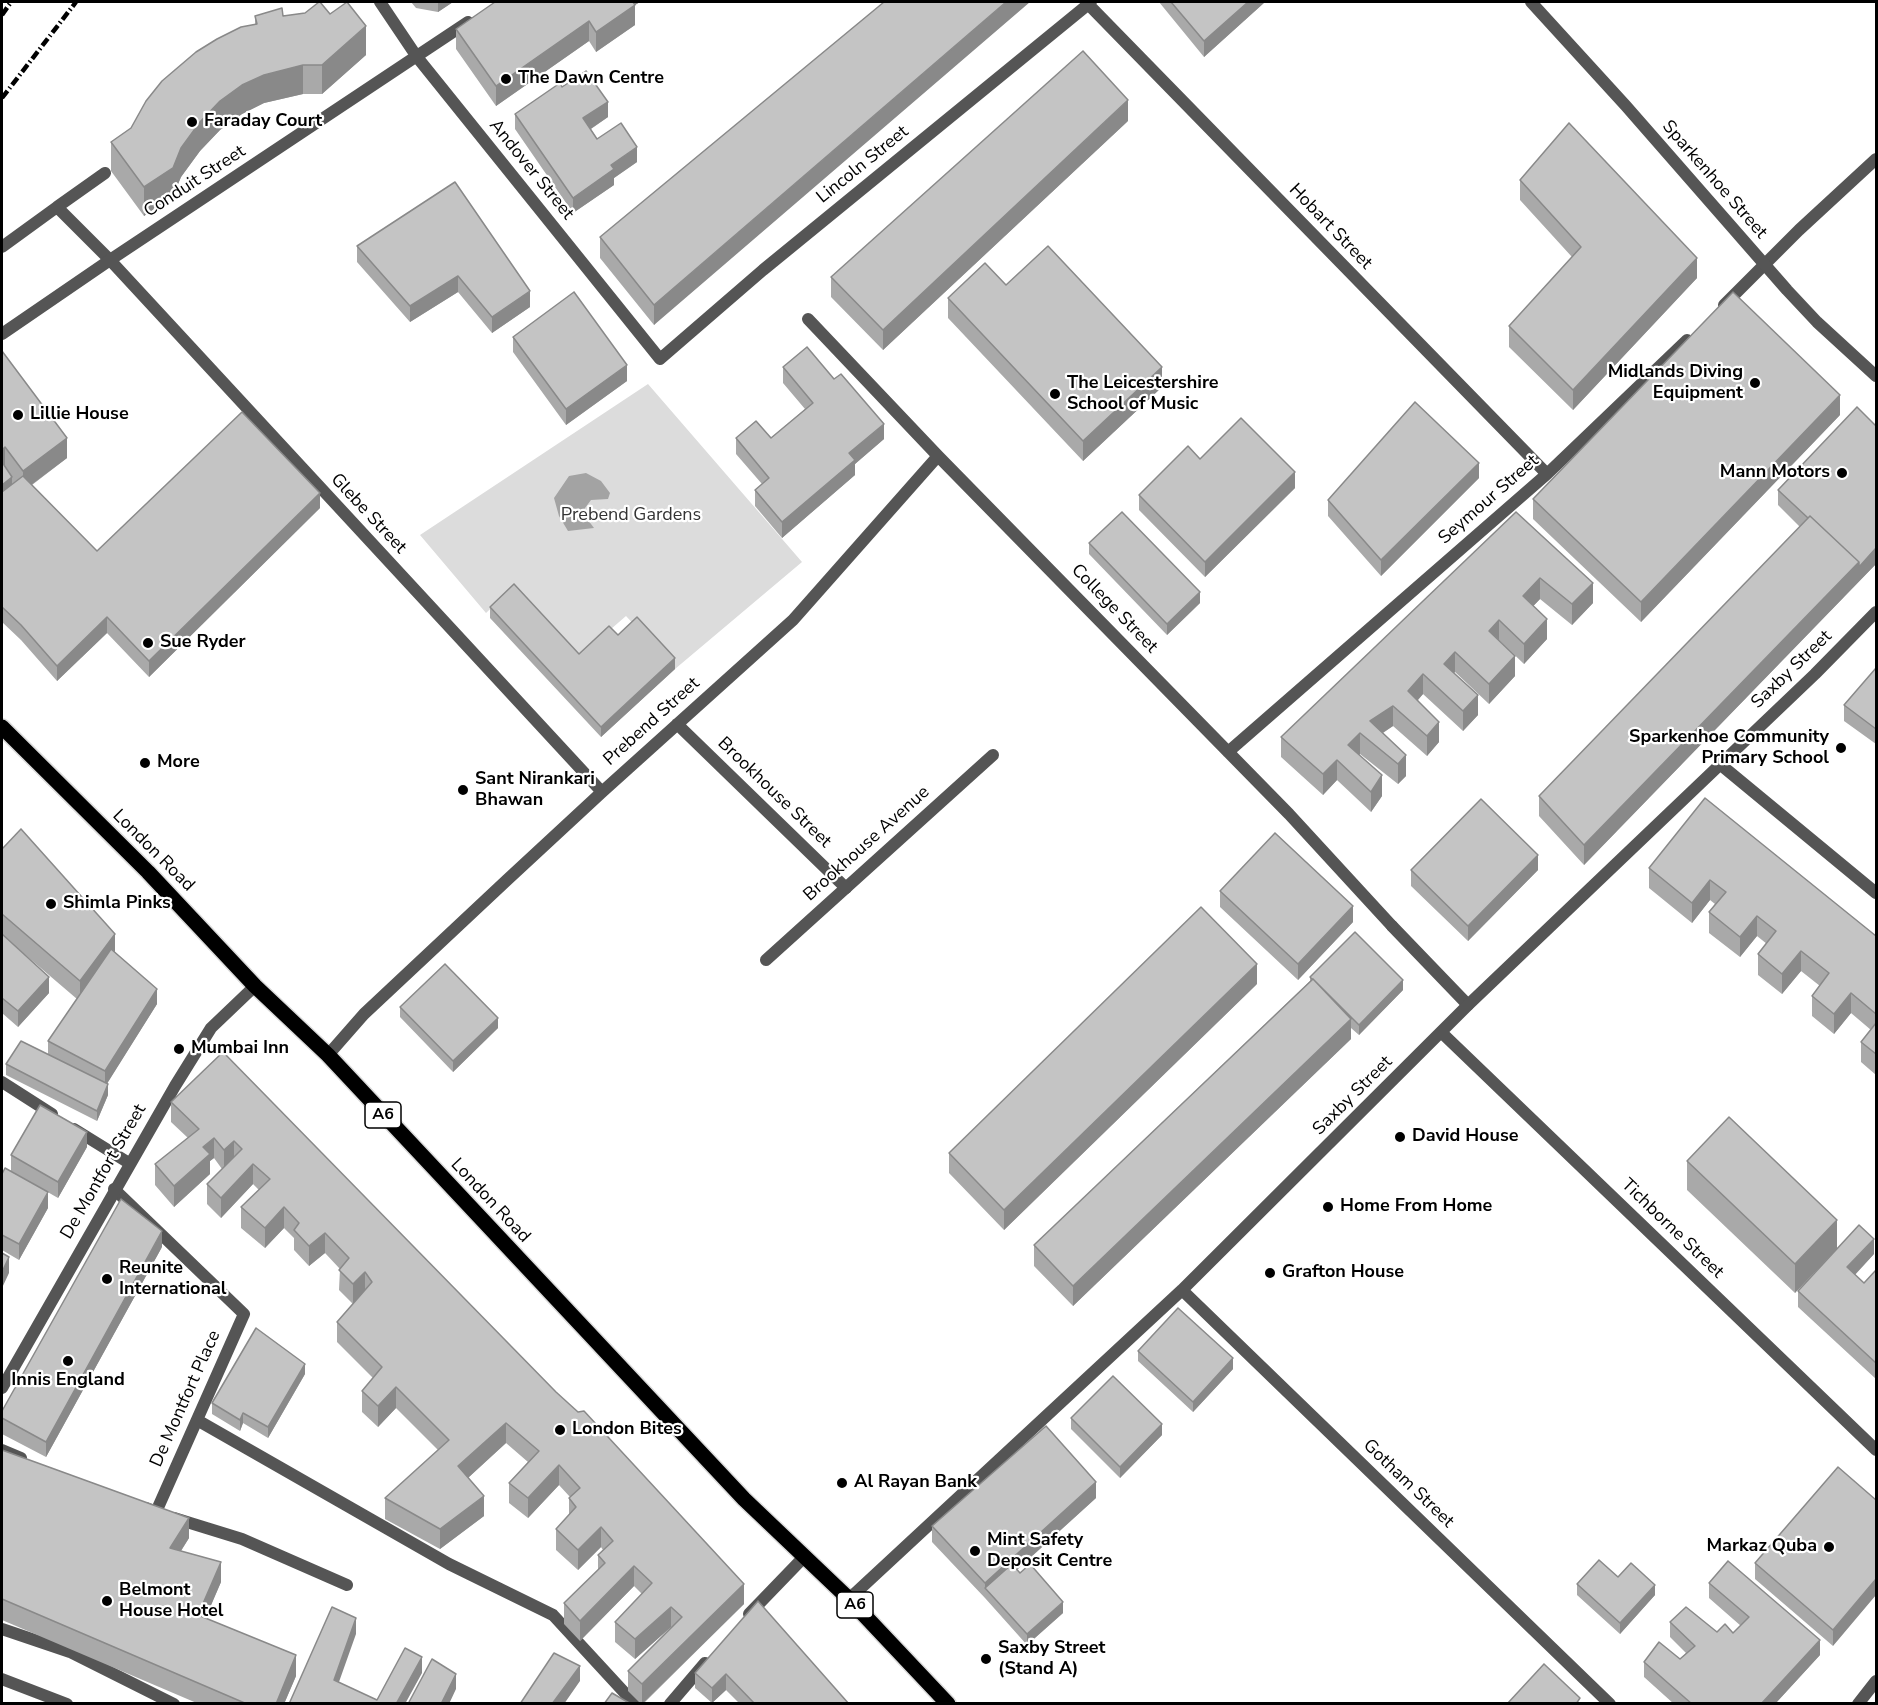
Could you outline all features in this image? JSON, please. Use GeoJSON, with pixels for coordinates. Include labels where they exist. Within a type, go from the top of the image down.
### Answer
{"type":"FeatureCollection","features":[{"type":"Feature","properties":{"kind":"main road","name":"London Road"},"geometry":{"type":"LineString","coordinates":[[2,727],[155,881],[255,986],[328,1056],[633,1383],[744,1499],[849,1599],[948,1704]]}},
{"type":"Feature","properties":{"kind":"street","name":"Andover Street"},"geometry":{"type":"LineString","coordinates":[[380,2],[417,57],[660,359]]}},
{"type":"Feature","properties":{"kind":"street","name":"Sparkenhoe Street"},"geometry":{"type":"LineString","coordinates":[[1531,2],[1626,106],[1765,266],[1817,322],[1876,376]]}},
{"type":"Feature","properties":{"kind":"street","name":"Lincoln Street"},"geometry":{"type":"LineString","coordinates":[[660,359],[763,270],[1089,3]]}},
{"type":"Feature","properties":{"kind":"street","name":"Hobart Street"},"geometry":{"type":"LineString","coordinates":[[1089,3],[1547,474]]}},
{"type":"Feature","properties":{"kind":"street","name":"Conduit Street"},"geometry":{"type":"LineString","coordinates":[[2,334],[481,14]]}},
{"type":"Feature","properties":{"kind":"street"},"geometry":{"type":"LineString","coordinates":[[1714,314],[1876,159]]}},
{"type":"Feature","properties":{"kind":"street"},"geometry":{"type":"LineString","coordinates":[[2,247],[105,173]]}},
{"type":"Feature","properties":{"kind":"street","name":"Glebe Street"},"geometry":{"type":"LineString","coordinates":[[57,207],[110,260],[602,792]]}},
{"type":"Feature","properties":{"kind":"street","name":"College Street"},"geometry":{"type":"LineString","coordinates":[[808,319],[938,456],[1228,752],[1468,1005]]}},
{"type":"Feature","properties":{"kind":"street","name":"Seymour Street"},"geometry":{"type":"LineString","coordinates":[[1228,752],[1547,474],[1698,330]]}},
{"type":"Feature","properties":{"kind":"street","name":"Prebend Street"},"geometry":{"type":"LineString","coordinates":[[328,1056],[364,1014],[602,792],[793,620],[938,456]]}},
{"type":"Feature","properties":{"kind":"street","name":"Saxby Street"},"geometry":{"type":"LineString","coordinates":[[849,1599],[1182,1290],[1468,1005],[1721,765],[1876,612]]}},
{"type":"Feature","properties":{"kind":"street","name":"Brookhouse Street"},"geometry":{"type":"LineString","coordinates":[[677,724],[846,888]]}},
{"type":"Feature","properties":{"kind":"street","name":"Brookhouse Avenue"},"geometry":{"type":"LineString","coordinates":[[766,960],[993,755]]}},
{"type":"Feature","properties":{"kind":"street"},"geometry":{"type":"LineString","coordinates":[[1721,765],[1876,893]]}},
{"type":"Feature","properties":{"kind":"street","name":"De Montfort Street"},"geometry":{"type":"LineString","coordinates":[[2,1388],[129,1163],[212,1028],[255,986]]}},
{"type":"Feature","properties":{"kind":"street","name":"Tichborne Street"},"geometry":{"type":"LineString","coordinates":[[1442,1033],[1876,1450]]}},
{"type":"Feature","properties":{"kind":"street"},"geometry":{"type":"LineString","coordinates":[[2,1082],[129,1163]]}},
{"type":"Feature","properties":{"kind":"street","name":"De Montfort Place"},"geometry":{"type":"LineString","coordinates":[[114,1189],[244,1314],[156,1512]]}},
{"type":"Feature","properties":{"kind":"street","name":"Gotham Street"},"geometry":{"type":"LineString","coordinates":[[1182,1290],[1610,1704]]}},
{"type":"Feature","properties":{"kind":"street"},"geometry":{"type":"LineString","coordinates":[[197,1420],[449,1564],[553,1615],[635,1704]]}},
{"type":"Feature","properties":{"kind":"street"},"geometry":{"type":"LineString","coordinates":[[2,1450],[34,1463]]}},
{"type":"Feature","properties":{"kind":"street"},"geometry":{"type":"LineString","coordinates":[[134,1503],[195,1526],[242,1539],[347,1585]]}},
{"type":"Feature","properties":{"kind":"street"},"geometry":{"type":"LineString","coordinates":[[744,1620],[804,1557]]}},
{"type":"Feature","properties":{"kind":"street"},"geometry":{"type":"LineString","coordinates":[[2,1629],[70,1652],[174,1704]]}},
{"type":"Feature","properties":{"kind":"street"},"geometry":{"type":"LineString","coordinates":[[670,1704],[714,1653]]}},
{"type":"Feature","properties":{"kind":"street"},"geometry":{"type":"LineString","coordinates":[[2,1679],[67,1704]]}},
{"type":"Feature","properties":{"kind":"street"},"geometry":{"type":"LineString","coordinates":[[1858,1704],[1876,1682]]}},
{"type":"Feature","properties":{"kind":"green space","name":"Prebend Gardens"},"geometry":{"type":"Polygon","coordinates":[[[648,384],[802,562],[675,669],[626,616],[580,656],[514,586],[486,613],[420,535],[648,384]]]}},
{"type":"Feature","properties":{"kind":"shaded area"},"geometry":{"type":"Polygon","coordinates":[[[586,473],[601,481],[610,493],[608,499],[591,500],[582,512],[594,528],[568,531],[559,516],[554,498],[569,476],[586,473]]]}},
{"type":"Feature","properties":{"kind":"building"},"geometry":{"type":"Polygon","coordinates":[[[319,2],[330,14],[347,2],[366,26],[322,65],[303,65],[264,75],[242,85],[220,101],[200,122],[181,148],[173,168],[144,187],[111,142],[131,128],[146,101],[162,81],[196,52],[217,39],[241,27],[257,24],[255,16],[282,8],[283,16],[305,13],[319,2]]]}},
{"type":"Feature","properties":{"kind":"building","name":"The Dawn Centre"},"geometry":{"type":"Polygon","coordinates":[[[495,2],[633,2],[635,5],[596,32],[589,21],[496,86],[456,29],[495,2]]]}},
{"type":"Feature","properties":{"kind":"building"},"geometry":{"type":"Polygon","coordinates":[[[884,2],[1006,2],[654,305],[600,237],[884,2]]]}},
{"type":"Feature","properties":{"kind":"building"},"geometry":{"type":"Polygon","coordinates":[[[1171,2],[1248,2],[1204,41],[1171,2]]]}},
{"type":"Feature","properties":{"kind":"building"},"geometry":{"type":"Polygon","coordinates":[[[1083,51],[1128,100],[883,330],[831,277],[1083,51]]]}},
{"type":"Feature","properties":{"kind":"building"},"geometry":{"type":"Polygon","coordinates":[[[586,71],[608,102],[583,118],[597,139],[621,123],[637,147],[611,165],[614,169],[573,198],[515,114],[560,83],[562,87],[586,71]]]}},
{"type":"Feature","properties":{"kind":"building"},"geometry":{"type":"Polygon","coordinates":[[[1569,123],[1697,258],[1573,390],[1509,326],[1581,247],[1520,180],[1569,123]]]}},
{"type":"Feature","properties":{"kind":"building"},"geometry":{"type":"Polygon","coordinates":[[[455,182],[530,291],[492,317],[458,276],[410,306],[357,246],[455,182]]]}},
{"type":"Feature","properties":{"kind":"building"},"geometry":{"type":"Polygon","coordinates":[[[1048,246],[1162,367],[1083,441],[948,298],[985,263],[1006,285],[1048,246]]]}},
{"type":"Feature","properties":{"kind":"building"},"geometry":{"type":"Polygon","coordinates":[[[574,292],[627,365],[566,409],[513,337],[574,292]]]}},
{"type":"Feature","properties":{"kind":"building"},"geometry":{"type":"Polygon","coordinates":[[[1733,292],[1840,395],[1641,602],[1533,499],[1733,292]]]}},
{"type":"Feature","properties":{"kind":"building"},"geometry":{"type":"Polygon","coordinates":[[[807,347],[834,379],[841,374],[884,424],[849,453],[855,460],[782,522],[755,490],[769,478],[736,438],[756,421],[771,438],[813,403],[783,367],[807,347]]]}},
{"type":"Feature","properties":{"kind":"building","name":"Lillie House"},"geometry":{"type":"Polygon","coordinates":[[[2,351],[67,438],[23,471],[5,447],[2,450],[2,351]]]}},
{"type":"Feature","properties":{"kind":"building"},"geometry":{"type":"Polygon","coordinates":[[[1415,402],[1479,463],[1381,560],[1328,500],[1415,402]]]}},
{"type":"Feature","properties":{"kind":"building","name":"Mann Motors"},"geometry":{"type":"Polygon","coordinates":[[[1857,407],[1876,426],[1876,548],[1859,567],[1859,562],[1810,516],[1808,518],[1778,490],[1857,407]]]}},
{"type":"Feature","properties":{"kind":"building"},"geometry":{"type":"Polygon","coordinates":[[[242,412],[320,493],[149,661],[107,617],[57,666],[2,607],[2,492],[23,476],[97,551],[242,412]]]}},
{"type":"Feature","properties":{"kind":"building"},"geometry":{"type":"Polygon","coordinates":[[[1241,418],[1295,472],[1205,562],[1139,495],[1188,446],[1200,459],[1241,418]]]}},
{"type":"Feature","properties":{"kind":"building"},"geometry":{"type":"Polygon","coordinates":[[[2,462],[12,477],[2,485],[2,462]]]}},
{"type":"Feature","properties":{"kind":"building"},"geometry":{"type":"Polygon","coordinates":[[[1122,512],[1200,592],[1167,624],[1089,543],[1122,512]]]}},
{"type":"Feature","properties":{"kind":"building"},"geometry":{"type":"Polygon","coordinates":[[[1516,512],[1593,583],[1572,604],[1540,578],[1523,596],[1547,619],[1524,644],[1499,620],[1489,631],[1515,656],[1489,684],[1455,652],[1444,664],[1478,695],[1463,711],[1423,674],[1408,691],[1439,722],[1427,736],[1393,706],[1370,721],[1406,755],[1398,764],[1360,733],[1348,745],[1382,775],[1371,792],[1337,760],[1323,774],[1281,737],[1516,512]]]}},
{"type":"Feature","properties":{"kind":"building"},"geometry":{"type":"Polygon","coordinates":[[[1810,516],[1859,562],[1584,845],[1539,796],[1810,516]]]}},
{"type":"Feature","properties":{"kind":"building"},"geometry":{"type":"Polygon","coordinates":[[[514,584],[579,654],[609,626],[618,635],[637,617],[675,658],[601,727],[490,607],[514,584]]]}},
{"type":"Feature","properties":{"kind":"building"},"geometry":{"type":"Polygon","coordinates":[[[1876,668],[1876,729],[1844,705],[1876,668]]]}},
{"type":"Feature","properties":{"kind":"building"},"geometry":{"type":"Polygon","coordinates":[[[1705,798],[1876,936],[1876,1014],[1851,993],[1834,1014],[1812,996],[1829,973],[1801,951],[1782,974],[1758,954],[1776,931],[1757,916],[1740,937],[1709,912],[1726,892],[1710,880],[1692,903],[1649,868],[1705,798]]]}},
{"type":"Feature","properties":{"kind":"building"},"geometry":{"type":"Polygon","coordinates":[[[1481,799],[1538,855],[1468,926],[1411,870],[1481,799]]]}},
{"type":"Feature","properties":{"kind":"building"},"geometry":{"type":"Polygon","coordinates":[[[21,829],[115,934],[80,981],[2,914],[2,847],[21,829]]]}},
{"type":"Feature","properties":{"kind":"building"},"geometry":{"type":"Polygon","coordinates":[[[1275,833],[1353,906],[1298,964],[1220,891],[1275,833]]]}},
{"type":"Feature","properties":{"kind":"building"},"geometry":{"type":"Polygon","coordinates":[[[1201,907],[1257,964],[1004,1210],[949,1153],[1201,907]]]}},
{"type":"Feature","properties":{"kind":"building"},"geometry":{"type":"Polygon","coordinates":[[[1355,932],[1403,980],[1359,1025],[1310,977],[1355,932]]]}},
{"type":"Feature","properties":{"kind":"building"},"geometry":{"type":"Polygon","coordinates":[[[2,934],[49,977],[18,1011],[2,998],[2,934]]]}},
{"type":"Feature","properties":{"kind":"building"},"geometry":{"type":"Polygon","coordinates":[[[111,949],[157,989],[105,1071],[48,1041],[111,949]]]}},
{"type":"Feature","properties":{"kind":"building"},"geometry":{"type":"Polygon","coordinates":[[[445,964],[498,1018],[453,1061],[400,1007],[445,964]]]}},
{"type":"Feature","properties":{"kind":"building"},"geometry":{"type":"Polygon","coordinates":[[[1313,979],[1351,1019],[1073,1286],[1034,1245],[1313,979]]]}},
{"type":"Feature","properties":{"kind":"building"},"geometry":{"type":"Polygon","coordinates":[[[1876,1023],[1876,1054],[1861,1042],[1876,1023]]]}},
{"type":"Feature","properties":{"kind":"building"},"geometry":{"type":"Polygon","coordinates":[[[21,1041],[108,1084],[97,1111],[6,1064],[21,1041]]]}},
{"type":"Feature","properties":{"kind":"building"},"geometry":{"type":"Polygon","coordinates":[[[223,1052],[556,1392],[578,1412],[584,1411],[744,1584],[642,1684],[628,1671],[682,1617],[671,1607],[635,1639],[615,1622],[652,1583],[634,1566],[580,1621],[564,1603],[605,1563],[598,1555],[613,1541],[601,1527],[578,1550],[556,1529],[576,1507],[569,1498],[580,1488],[559,1465],[528,1498],[509,1483],[539,1451],[506,1423],[458,1466],[484,1496],[440,1529],[385,1498],[449,1440],[396,1387],[378,1406],[362,1391],[382,1367],[337,1322],[372,1282],[365,1272],[353,1284],[339,1270],[349,1258],[325,1233],[309,1246],[294,1230],[299,1223],[284,1207],[265,1228],[241,1207],[270,1179],[253,1164],[221,1198],[207,1184],[242,1149],[234,1141],[224,1150],[214,1138],[203,1147],[210,1154],[174,1186],[155,1164],[199,1129],[171,1102],[223,1052]]]}},
{"type":"Feature","properties":{"kind":"building"},"geometry":{"type":"Polygon","coordinates":[[[40,1105],[87,1132],[58,1182],[11,1155],[40,1105]]]}},
{"type":"Feature","properties":{"kind":"building"},"geometry":{"type":"Polygon","coordinates":[[[1729,1117],[1837,1220],[1795,1264],[1687,1161],[1729,1117]]]}},
{"type":"Feature","properties":{"kind":"building"},"geometry":{"type":"Polygon","coordinates":[[[5,1168],[48,1192],[19,1244],[2,1235],[2,1174],[5,1168]]]}},
{"type":"Feature","properties":{"kind":"building"},"geometry":{"type":"Polygon","coordinates":[[[121,1199],[162,1231],[46,1442],[2,1418],[2,1411],[121,1199]]]}},
{"type":"Feature","properties":{"kind":"building"},"geometry":{"type":"Polygon","coordinates":[[[1859,1225],[1874,1239],[1847,1267],[1864,1283],[1876,1270],[1876,1363],[1798,1291],[1859,1225]]]}},
{"type":"Feature","properties":{"kind":"building"},"geometry":{"type":"Polygon","coordinates":[[[2,1253],[9,1257],[2,1272],[2,1253]]]}},
{"type":"Feature","properties":{"kind":"building"},"geometry":{"type":"Polygon","coordinates":[[[1178,1308],[1233,1358],[1193,1402],[1138,1351],[1178,1308]]]}},
{"type":"Feature","properties":{"kind":"building"},"geometry":{"type":"Polygon","coordinates":[[[256,1328],[305,1364],[268,1427],[243,1413],[240,1420],[212,1403],[256,1328]]]}},
{"type":"Feature","properties":{"kind":"building"},"geometry":{"type":"Polygon","coordinates":[[[1113,1376],[1162,1424],[1120,1467],[1071,1418],[1113,1376]]]}},
{"type":"Feature","properties":{"kind":"building"},"geometry":{"type":"Polygon","coordinates":[[[1046,1426],[1096,1482],[985,1583],[932,1526],[1046,1426]]]}},
{"type":"Feature","properties":{"kind":"building","name":"Belmont House Hotel"},"geometry":{"type":"Polygon","coordinates":[[[2,1450],[189,1518],[170,1548],[221,1562],[198,1615],[296,1655],[276,1704],[247,1704],[2,1599],[2,1450]]]}},
{"type":"Feature","properties":{"kind":"building","name":"Markaz Quba"},"geometry":{"type":"Polygon","coordinates":[[[1838,1467],[1876,1500],[1876,1579],[1833,1630],[1755,1563],[1838,1467]]]}},
{"type":"Feature","properties":{"kind":"building"},"geometry":{"type":"Polygon","coordinates":[[[1599,1560],[1618,1577],[1631,1563],[1655,1585],[1620,1623],[1577,1584],[1599,1560]]]}},
{"type":"Feature","properties":{"kind":"building"},"geometry":{"type":"Polygon","coordinates":[[[1728,1561],[1820,1640],[1761,1704],[1692,1704],[1644,1662],[1659,1642],[1680,1659],[1695,1646],[1670,1622],[1686,1607],[1717,1632],[1725,1624],[1733,1633],[1749,1617],[1709,1583],[1728,1561]]]}},
{"type":"Feature","properties":{"kind":"building"},"geometry":{"type":"Polygon","coordinates":[[[1012,1564],[1020,1573],[1030,1564],[1063,1602],[1027,1634],[985,1588],[1012,1564]]]}},
{"type":"Feature","properties":{"kind":"building"},"geometry":{"type":"Polygon","coordinates":[[[758,1601],[849,1704],[755,1704],[726,1674],[712,1688],[695,1673],[758,1601]]]}},
{"type":"Feature","properties":{"kind":"building"},"geometry":{"type":"Polygon","coordinates":[[[332,1607],[356,1618],[334,1680],[377,1700],[405,1648],[422,1657],[396,1704],[289,1704],[332,1607]]]}},
{"type":"Feature","properties":{"kind":"building"},"geometry":{"type":"Polygon","coordinates":[[[554,1653],[580,1666],[552,1704],[520,1704],[554,1653]]]}},
{"type":"Feature","properties":{"kind":"building"},"geometry":{"type":"Polygon","coordinates":[[[432,1659],[456,1674],[441,1704],[408,1704],[432,1659]]]}},
{"type":"Feature","properties":{"kind":"building"},"geometry":{"type":"Polygon","coordinates":[[[1544,1664],[1580,1698],[1576,1704],[1507,1704],[1544,1664]]]}},
{"type":"Feature","properties":{"kind":"building"},"geometry":{"type":"Polygon","coordinates":[[[612,1693],[631,1704],[604,1704],[612,1693]]]}},
{"type":"Feature","properties":{"kind":"railway"},"geometry":{"type":"LineString","coordinates":[[2,15],[11,2]]}},
{"type":"Feature","properties":{"kind":"railway"},"geometry":{"type":"LineString","coordinates":[[2,98],[76,2]]}},
{"type":"Feature","properties":{"kind":"place","name":"The Dawn Centre"},"geometry":{"type":"Point","coordinates":[506,79]}},
{"type":"Feature","properties":{"kind":"place","name":"Faraday Court"},"geometry":{"type":"Point","coordinates":[192,122]}},
{"type":"Feature","properties":{"kind":"place","name":"Midlands Diving Equipment"},"geometry":{"type":"Point","coordinates":[1755,383]}},
{"type":"Feature","properties":{"kind":"place","name":"The Leicestershire School of Music"},"geometry":{"type":"Point","coordinates":[1055,394]}},
{"type":"Feature","properties":{"kind":"place","name":"Lillie House"},"geometry":{"type":"Point","coordinates":[18,415]}},
{"type":"Feature","properties":{"kind":"place","name":"Mann Motors"},"geometry":{"type":"Point","coordinates":[1842,473]}},
{"type":"Feature","properties":{"kind":"place","name":"Sue Ryder"},"geometry":{"type":"Point","coordinates":[148,643]}},
{"type":"Feature","properties":{"kind":"place","name":"Sparkenhoe Community Primary School"},"geometry":{"type":"Point","coordinates":[1841,748]}},
{"type":"Feature","properties":{"kind":"place","name":"More"},"geometry":{"type":"Point","coordinates":[145,763]}},
{"type":"Feature","properties":{"kind":"place","name":"Sant Nirankari Bhawan"},"geometry":{"type":"Point","coordinates":[463,790]}},
{"type":"Feature","properties":{"kind":"place","name":"Shimla Pinks"},"geometry":{"type":"Point","coordinates":[51,904]}},
{"type":"Feature","properties":{"kind":"place","name":"Mumbai Inn"},"geometry":{"type":"Point","coordinates":[179,1049]}},
{"type":"Feature","properties":{"kind":"place","name":"David House"},"geometry":{"type":"Point","coordinates":[1400,1137]}},
{"type":"Feature","properties":{"kind":"place","name":"Home From Home"},"geometry":{"type":"Point","coordinates":[1328,1207]}},
{"type":"Feature","properties":{"kind":"place","name":"Grafton House"},"geometry":{"type":"Point","coordinates":[1270,1273]}},
{"type":"Feature","properties":{"kind":"place","name":"Reunite International"},"geometry":{"type":"Point","coordinates":[107,1279]}},
{"type":"Feature","properties":{"kind":"place","name":"Innis England"},"geometry":{"type":"Point","coordinates":[68,1361]}},
{"type":"Feature","properties":{"kind":"place","name":"London Bites"},"geometry":{"type":"Point","coordinates":[560,1430]}},
{"type":"Feature","properties":{"kind":"place","name":"Al Rayan Bank"},"geometry":{"type":"Point","coordinates":[842,1483]}},
{"type":"Feature","properties":{"kind":"place","name":"Markaz Quba"},"geometry":{"type":"Point","coordinates":[1829,1547]}},
{"type":"Feature","properties":{"kind":"place","name":"Mint Safety Deposit Centre"},"geometry":{"type":"Point","coordinates":[975,1551]}},
{"type":"Feature","properties":{"kind":"place","name":"Belmont House Hotel"},"geometry":{"type":"Point","coordinates":[107,1601]}},
{"type":"Feature","properties":{"kind":"place","name":"Saxby Street (Stand A)"},"geometry":{"type":"Point","coordinates":[986,1659]}}]}
